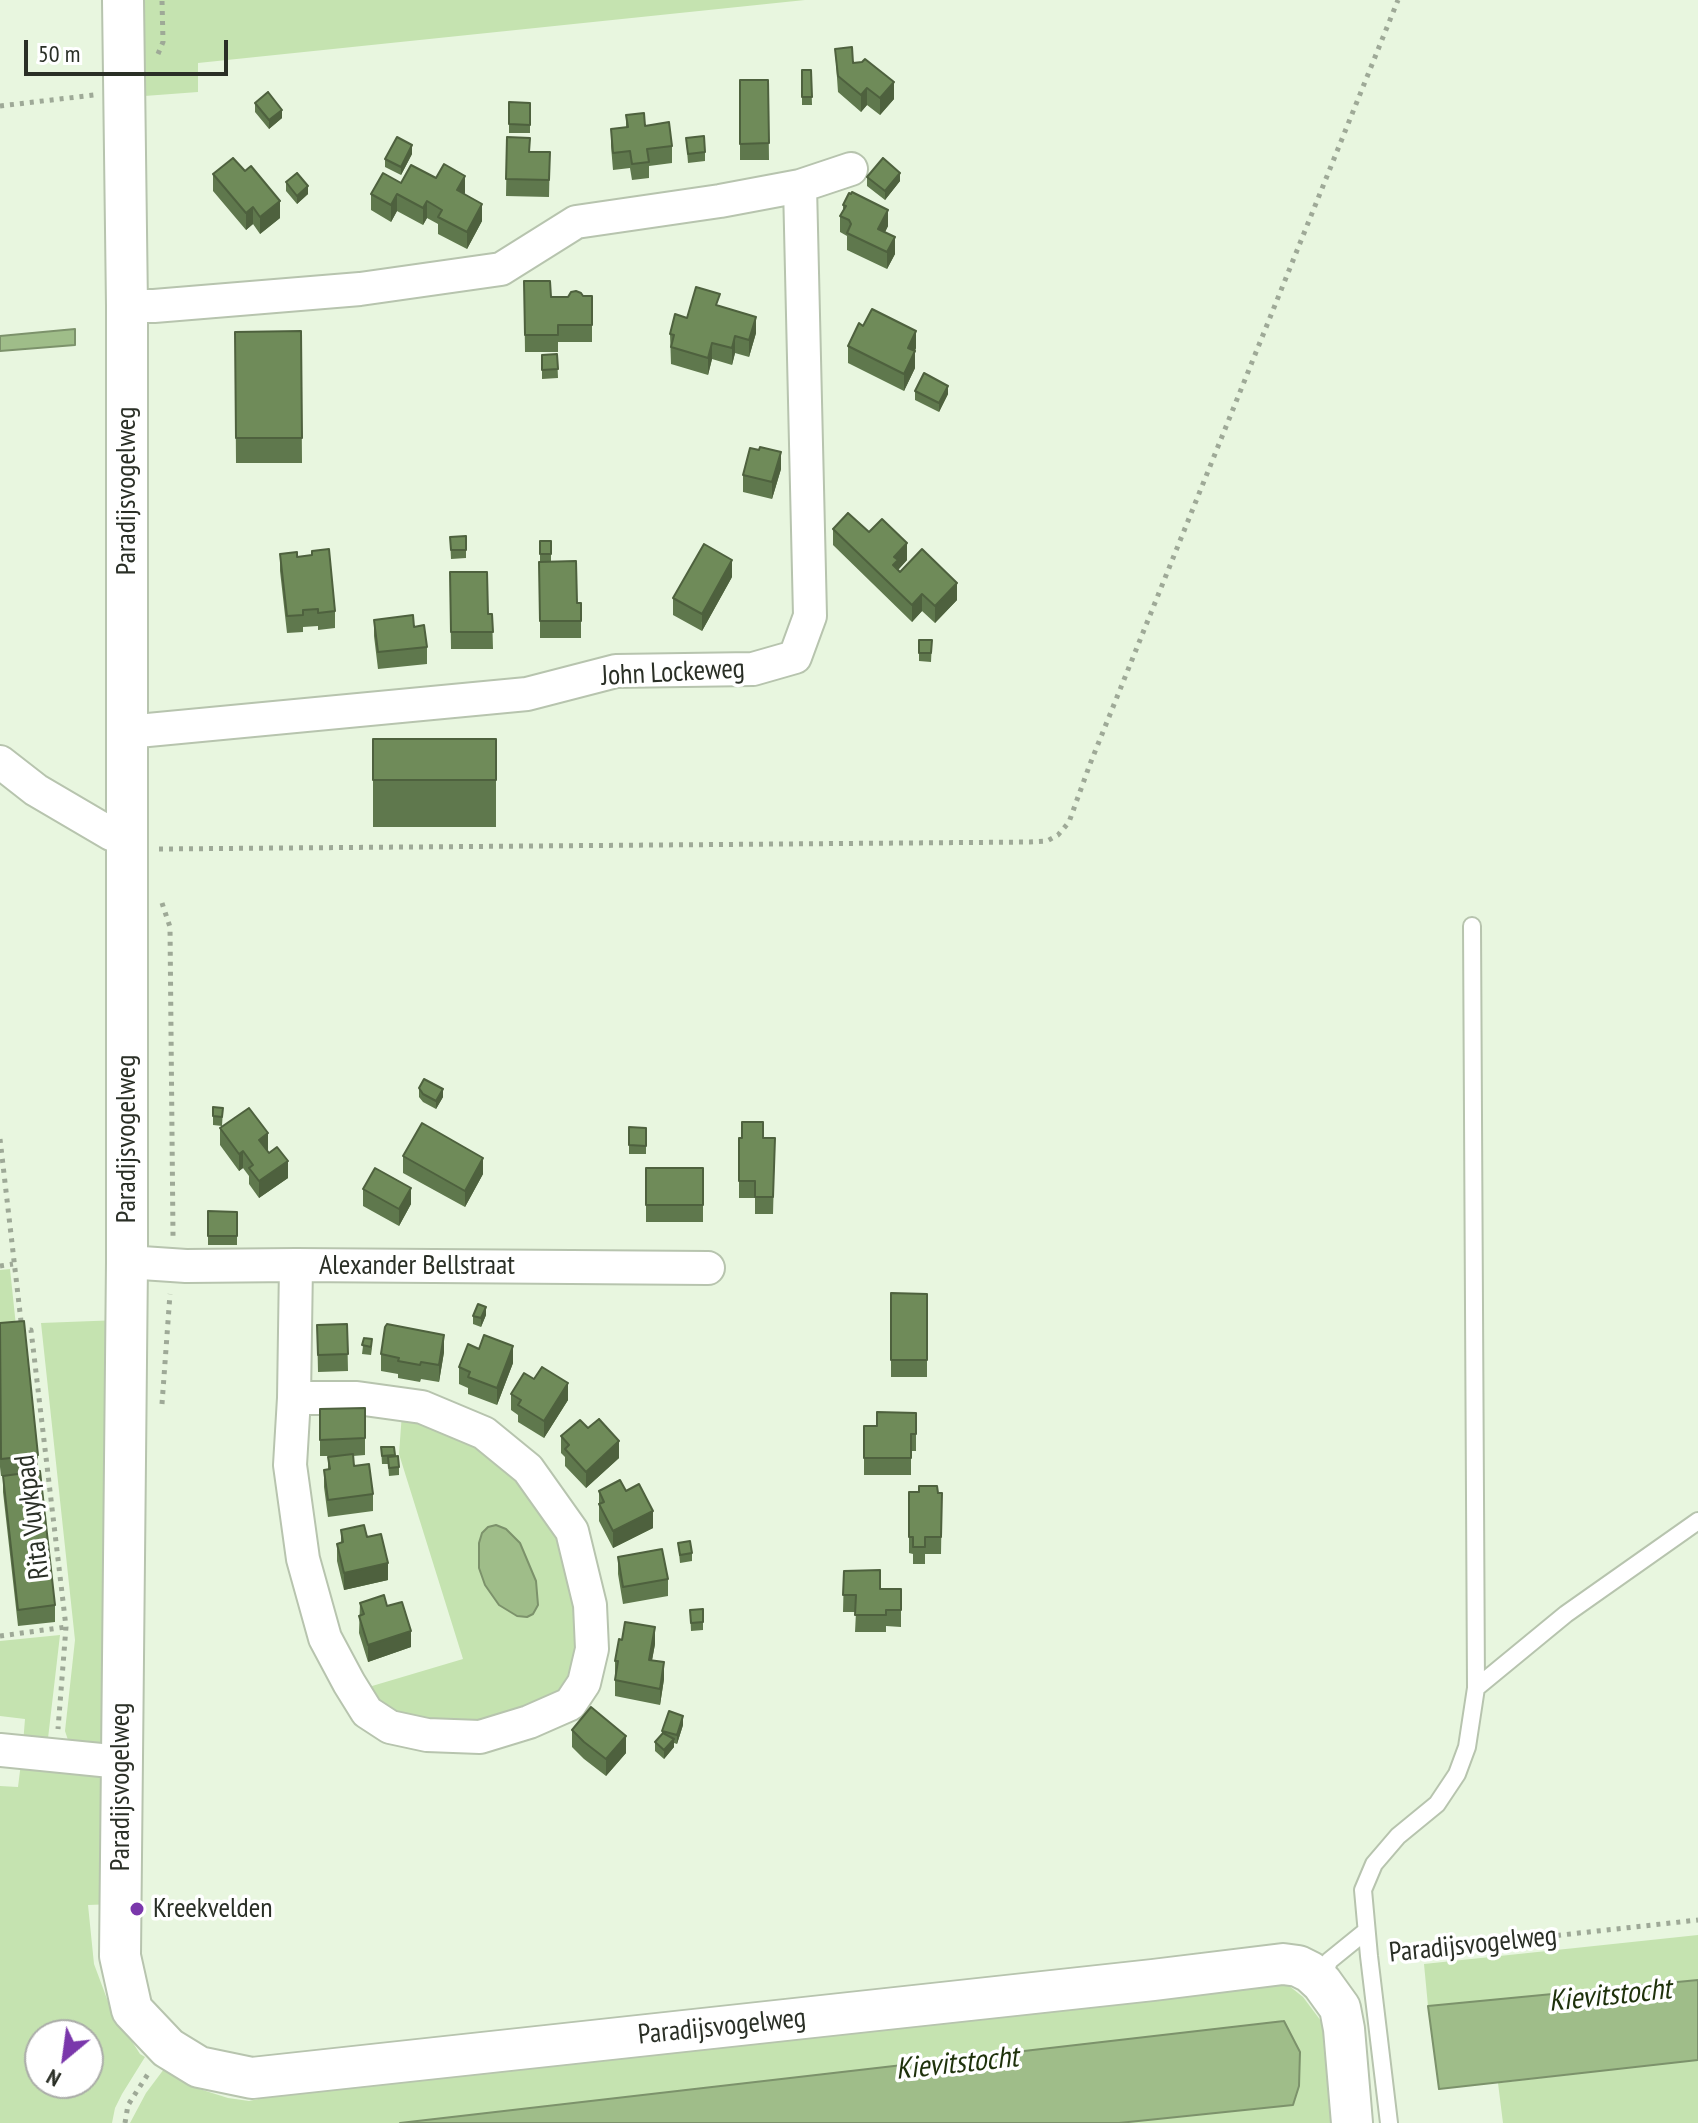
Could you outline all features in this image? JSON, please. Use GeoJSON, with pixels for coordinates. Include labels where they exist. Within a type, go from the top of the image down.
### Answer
{"type":"FeatureCollection","features":[{"type":"Feature","properties":{"kind":"street","name":"Paradijsvogelweg"},"geometry":{"type":"LineString","coordinates":[[123,0],[127,732],[138,844],[127,1262],[120,1956],[132,2010],[168,2048],[199,2067],[252,2078],[1283,1964],[1298,1966],[1322,1983]]}},
{"type":"Feature","properties":{"kind":"street"},"geometry":{"type":"LineString","coordinates":[[127,306],[360,289],[501,269],[576,222],[800,186],[851,169]]}},
{"type":"Feature","properties":{"kind":"street","name":"John Lockeweg"},"geometry":{"type":"LineString","coordinates":[[127,732],[527,694],[616,671],[753,669],[795,657],[810,616],[800,186]]}},
{"type":"Feature","properties":{"kind":"street"},"geometry":{"type":"LineString","coordinates":[[0,762],[36,790],[111,834],[138,844]]}},
{"type":"Feature","properties":{"kind":"street","name":"Alexander Bellstraat"},"geometry":{"type":"LineString","coordinates":[[127,1262],[186,1266],[708,1268]]}},
{"type":"Feature","properties":{"kind":"street"},"geometry":{"type":"LineString","coordinates":[[294,1398],[357,1398],[422,1407],[484,1433],[528,1469],[572,1531],[590,1605],[592,1649],[584,1683],[570,1704],[529,1722],[480,1737],[427,1735],[390,1727],[367,1712],[325,1638],[303,1559],[290,1465],[296,1265]]}},
{"type":"Feature","properties":{"kind":"street"},"geometry":{"type":"LineString","coordinates":[[0,1750],[121,1762]]}},
{"type":"Feature","properties":{"kind":"street"},"geometry":{"type":"LineString","coordinates":[[1322,1983],[1340,2008],[1352,2123]]}},
{"type":"Feature","properties":{"kind":"lane"},"geometry":{"type":"LineString","coordinates":[[1389,2123],[1363,1890],[1374,1864],[1398,1836],[1437,1804],[1457,1774],[1467,1747],[1476,1688],[1472,926]]}},
{"type":"Feature","properties":{"kind":"lane"},"geometry":{"type":"LineString","coordinates":[[1476,1688],[1566,1614],[1698,1521]]}},
{"type":"Feature","properties":{"kind":"lane"},"geometry":{"type":"LineString","coordinates":[[1322,1983],[1329,1961],[1366,1931]]}},
{"type":"Feature","properties":{"kind":"path"},"geometry":{"type":"LineString","coordinates":[[138,844],[193,847],[1030,842],[1047,841],[1058,835],[1069,822],[1101,735],[1398,0]]}},
{"type":"Feature","properties":{"kind":"path"},"geometry":{"type":"LineString","coordinates":[[0,106],[124,91]]}},
{"type":"Feature","properties":{"kind":"path","name":"Rita Vuykpad"},"geometry":{"type":"LineString","coordinates":[[0,1139],[22,1330],[31,1330],[66,1627],[56,1756]]}},
{"type":"Feature","properties":{"kind":"path"},"geometry":{"type":"LineString","coordinates":[[0,1266],[13,1264]]}},
{"type":"Feature","properties":{"kind":"path"},"geometry":{"type":"LineString","coordinates":[[11,1331],[22,1330]]}},
{"type":"Feature","properties":{"kind":"path"},"geometry":{"type":"LineString","coordinates":[[0,1636],[66,1627]]}},
{"type":"Feature","properties":{"kind":"path","name":"Paradijsvogelweg"},"geometry":{"type":"LineString","coordinates":[[1369,1956],[1698,1920]]}},
{"type":"Feature","properties":{"kind":"path"},"geometry":{"type":"LineString","coordinates":[[125,2123],[134,2093],[168,2048]]}},
{"type":"Feature","properties":{"kind":"shaded area"},"geometry":{"type":"Polygon","coordinates":[[[130,0],[805,0],[198,63],[198,92],[131,97],[130,0]]]}},
{"type":"Feature","properties":{"kind":"shaded area"},"geometry":{"type":"Polygon","coordinates":[[[10,1269],[16,1326],[0,1328],[0,1270],[10,1269]]]}},
{"type":"Feature","properties":{"kind":"shaded area"},"geometry":{"type":"Polygon","coordinates":[[[120,1320],[117,1754],[69,1743],[65,1731],[75,1640],[41,1323],[120,1320]]]}},
{"type":"Feature","properties":{"kind":"shaded area"},"geometry":{"type":"Polygon","coordinates":[[[402,1413],[446,1426],[522,1474],[566,1541],[583,1629],[565,1695],[492,1724],[395,1716],[362,1689],[463,1659],[399,1454],[402,1413]]]}},
{"type":"Feature","properties":{"kind":"shaded area"},"geometry":{"type":"Polygon","coordinates":[[[60,1635],[47,1747],[23,1744],[25,1719],[0,1716],[0,1641],[60,1635]]]}},
{"type":"Feature","properties":{"kind":"shaded area"},"geometry":{"type":"Polygon","coordinates":[[[21,1763],[116,1775],[114,1904],[88,1905],[94,1964],[110,2007],[145,2057],[115,2108],[112,2123],[0,2123],[0,1786],[18,1787],[21,1763]]]}},
{"type":"Feature","properties":{"kind":"shaded area"},"geometry":{"type":"Polygon","coordinates":[[[1698,1935],[1698,1980],[1428,2006],[1424,1964],[1698,1935]]]}},
{"type":"Feature","properties":{"kind":"shaded area"},"geometry":{"type":"Polygon","coordinates":[[[1283,1981],[1303,1997],[1321,2021],[1327,2039],[1336,2123],[1119,2123],[1293,2105],[1299,2086],[1300,2052],[1284,2021],[400,2123],[130,2123],[146,2093],[164,2069],[190,2086],[249,2101],[287,2093],[1283,1981]]]}},
{"type":"Feature","properties":{"kind":"shaded area"},"geometry":{"type":"Polygon","coordinates":[[[1698,2060],[1698,2123],[1503,2123],[1498,2083],[1698,2060]]]}},
{"type":"Feature","properties":{"kind":"water"},"geometry":{"type":"Polygon","coordinates":[[[75,329],[75,345],[0,351],[0,336],[75,329]]]}},
{"type":"Feature","properties":{"kind":"water"},"geometry":{"type":"Polygon","coordinates":[[[496,1525],[506,1529],[520,1543],[536,1581],[538,1605],[527,1617],[517,1616],[499,1605],[485,1585],[479,1568],[482,1533],[496,1525]]]}},
{"type":"Feature","properties":{"kind":"water","name":"Kievitstocht"},"geometry":{"type":"Polygon","coordinates":[[[1698,1980],[1698,2060],[1439,2089],[1428,2006],[1698,1980]]]}},
{"type":"Feature","properties":{"kind":"water","name":"Kievitstocht"},"geometry":{"type":"Polygon","coordinates":[[[1284,2021],[1300,2052],[1299,2086],[1293,2105],[1119,2123],[400,2123],[1284,2021]]]}},
{"type":"Feature","properties":{"kind":"building"},"geometry":{"type":"Polygon","coordinates":[[[852,47],[853,63],[865,59],[894,82],[880,98],[867,88],[861,95],[838,76],[835,49],[852,47]]]}},
{"type":"Feature","properties":{"kind":"building"},"geometry":{"type":"Polygon","coordinates":[[[802,70],[811,70],[812,97],[802,97],[802,70]]]}},
{"type":"Feature","properties":{"kind":"building"},"geometry":{"type":"Polygon","coordinates":[[[740,80],[768,80],[769,143],[740,144],[740,80]]]}},
{"type":"Feature","properties":{"kind":"building"},"geometry":{"type":"Polygon","coordinates":[[[268,92],[282,110],[269,120],[255,103],[268,92]]]}},
{"type":"Feature","properties":{"kind":"building"},"geometry":{"type":"Polygon","coordinates":[[[509,102],[530,103],[530,125],[509,124],[509,102]]]}},
{"type":"Feature","properties":{"kind":"building"},"geometry":{"type":"Polygon","coordinates":[[[644,113],[645,126],[669,122],[672,146],[647,149],[649,162],[632,164],[630,151],[613,153],[611,129],[628,127],[626,115],[644,113]]]}},
{"type":"Feature","properties":{"kind":"building"},"geometry":{"type":"Polygon","coordinates":[[[704,136],[705,152],[688,154],[686,138],[704,136]]]}},
{"type":"Feature","properties":{"kind":"building"},"geometry":{"type":"Polygon","coordinates":[[[397,137],[412,145],[401,167],[385,159],[397,137]]]}},
{"type":"Feature","properties":{"kind":"building"},"geometry":{"type":"Polygon","coordinates":[[[507,137],[530,138],[529,152],[550,152],[549,180],[506,179],[507,137]]]}},
{"type":"Feature","properties":{"kind":"building"},"geometry":{"type":"Polygon","coordinates":[[[233,158],[245,171],[251,166],[280,201],[260,217],[253,207],[246,213],[213,174],[233,158]]]}},
{"type":"Feature","properties":{"kind":"building"},"geometry":{"type":"Polygon","coordinates":[[[883,158],[900,173],[885,191],[867,177],[883,158]]]}},
{"type":"Feature","properties":{"kind":"building"},"geometry":{"type":"Polygon","coordinates":[[[444,164],[465,176],[457,190],[482,204],[467,232],[438,217],[442,210],[427,201],[423,208],[397,194],[391,205],[371,194],[383,173],[401,183],[411,165],[436,178],[444,164]]]}},
{"type":"Feature","properties":{"kind":"building"},"geometry":{"type":"Polygon","coordinates":[[[297,173],[308,186],[297,196],[286,182],[297,173]]]}},
{"type":"Feature","properties":{"kind":"building"},"geometry":{"type":"Polygon","coordinates":[[[852,192],[888,210],[878,229],[895,237],[887,252],[847,233],[851,224],[840,216],[852,192]]]}},
{"type":"Feature","properties":{"kind":"building"},"geometry":{"type":"Polygon","coordinates":[[[524,281],[550,281],[551,297],[568,297],[576,291],[583,296],[592,296],[592,325],[558,325],[558,335],[525,335],[524,281]]]}},
{"type":"Feature","properties":{"kind":"building"},"geometry":{"type":"Polygon","coordinates":[[[696,287],[720,294],[716,305],[756,317],[749,340],[735,336],[732,348],[712,343],[708,358],[671,347],[674,335],[670,334],[675,314],[687,318],[696,287]]]}},
{"type":"Feature","properties":{"kind":"building"},"geometry":{"type":"Polygon","coordinates":[[[872,309],[916,331],[908,348],[915,351],[904,374],[848,346],[859,323],[863,326],[872,309]]]}},
{"type":"Feature","properties":{"kind":"building"},"geometry":{"type":"Polygon","coordinates":[[[301,331],[302,438],[236,438],[235,332],[301,331]]]}},
{"type":"Feature","properties":{"kind":"building"},"geometry":{"type":"Polygon","coordinates":[[[557,354],[558,369],[542,370],[542,355],[557,354]]]}},
{"type":"Feature","properties":{"kind":"building"},"geometry":{"type":"Polygon","coordinates":[[[924,373],[948,386],[939,403],[915,391],[924,373]]]}},
{"type":"Feature","properties":{"kind":"building"},"geometry":{"type":"Polygon","coordinates":[[[760,447],[781,452],[772,482],[743,475],[750,448],[759,450],[760,447]]]}},
{"type":"Feature","properties":{"kind":"building"},"geometry":{"type":"Polygon","coordinates":[[[848,513],[869,532],[882,519],[907,543],[894,557],[898,560],[893,565],[900,572],[922,549],[957,583],[935,606],[922,594],[912,605],[833,529],[848,513]]]}},
{"type":"Feature","properties":{"kind":"building"},"geometry":{"type":"Polygon","coordinates":[[[466,536],[466,550],[451,550],[450,537],[466,536]]]}},
{"type":"Feature","properties":{"kind":"building"},"geometry":{"type":"Polygon","coordinates":[[[540,541],[551,541],[551,554],[540,554],[540,541]]]}},
{"type":"Feature","properties":{"kind":"building"},"geometry":{"type":"Polygon","coordinates":[[[704,544],[732,560],[702,614],[673,598],[704,544]]]}},
{"type":"Feature","properties":{"kind":"building"},"geometry":{"type":"Polygon","coordinates":[[[329,549],[335,611],[318,613],[318,609],[303,610],[303,615],[287,616],[280,554],[297,552],[297,557],[329,549]]]}},
{"type":"Feature","properties":{"kind":"building"},"geometry":{"type":"Polygon","coordinates":[[[576,561],[577,603],[581,603],[581,621],[540,621],[539,562],[576,561]]]}},
{"type":"Feature","properties":{"kind":"building"},"geometry":{"type":"Polygon","coordinates":[[[450,572],[487,572],[488,614],[492,614],[493,632],[451,632],[450,572]]]}},
{"type":"Feature","properties":{"kind":"building"},"geometry":{"type":"Polygon","coordinates":[[[413,615],[414,627],[424,625],[427,647],[378,652],[374,620],[413,615]]]}},
{"type":"Feature","properties":{"kind":"building"},"geometry":{"type":"Polygon","coordinates":[[[919,640],[932,640],[931,653],[919,653],[919,640]]]}},
{"type":"Feature","properties":{"kind":"building"},"geometry":{"type":"Polygon","coordinates":[[[373,739],[496,739],[496,780],[373,780],[373,739]]]}},
{"type":"Feature","properties":{"kind":"building"},"geometry":{"type":"Polygon","coordinates":[[[424,1079],[443,1089],[436,1101],[419,1088],[424,1079]]]}},
{"type":"Feature","properties":{"kind":"building"},"geometry":{"type":"Polygon","coordinates":[[[213,1107],[223,1108],[222,1117],[213,1116],[213,1107]]]}},
{"type":"Feature","properties":{"kind":"building"},"geometry":{"type":"Polygon","coordinates":[[[249,1108],[268,1133],[259,1140],[269,1153],[277,1147],[288,1161],[259,1181],[249,1168],[253,1165],[243,1151],[239,1154],[220,1128],[249,1108]]]}},
{"type":"Feature","properties":{"kind":"building"},"geometry":{"type":"Polygon","coordinates":[[[742,1122],[763,1122],[763,1138],[775,1138],[773,1197],[755,1197],[755,1181],[739,1181],[742,1122]]]}},
{"type":"Feature","properties":{"kind":"building"},"geometry":{"type":"Polygon","coordinates":[[[422,1123],[483,1158],[465,1191],[403,1156],[422,1123]]]}},
{"type":"Feature","properties":{"kind":"building"},"geometry":{"type":"Polygon","coordinates":[[[629,1127],[646,1128],[646,1146],[629,1145],[629,1127]]]}},
{"type":"Feature","properties":{"kind":"building"},"geometry":{"type":"Polygon","coordinates":[[[375,1168],[411,1188],[399,1209],[363,1189],[375,1168]]]}},
{"type":"Feature","properties":{"kind":"building"},"geometry":{"type":"Polygon","coordinates":[[[646,1168],[703,1168],[703,1205],[646,1205],[646,1168]]]}},
{"type":"Feature","properties":{"kind":"building"},"geometry":{"type":"Polygon","coordinates":[[[208,1211],[237,1212],[237,1236],[208,1236],[208,1211]]]}},
{"type":"Feature","properties":{"kind":"building"},"geometry":{"type":"Polygon","coordinates":[[[891,1293],[927,1294],[927,1360],[891,1360],[891,1293]]]}},
{"type":"Feature","properties":{"kind":"building"},"geometry":{"type":"Polygon","coordinates":[[[478,1304],[486,1307],[481,1318],[473,1316],[478,1304]]]}},
{"type":"Feature","properties":{"kind":"building"},"geometry":{"type":"Polygon","coordinates":[[[24,1321],[38,1455],[1,1459],[0,1323],[24,1321]]]}},
{"type":"Feature","properties":{"kind":"building"},"geometry":{"type":"Polygon","coordinates":[[[347,1324],[348,1354],[318,1355],[317,1325],[347,1324]]]}},
{"type":"Feature","properties":{"kind":"building"},"geometry":{"type":"Polygon","coordinates":[[[387,1324],[444,1335],[439,1365],[398,1361],[399,1358],[381,1354],[387,1324]]]}},
{"type":"Feature","properties":{"kind":"building"},"geometry":{"type":"Polygon","coordinates":[[[484,1335],[513,1346],[497,1388],[468,1377],[470,1372],[459,1367],[468,1344],[479,1349],[484,1335]]]}},
{"type":"Feature","properties":{"kind":"building"},"geometry":{"type":"Polygon","coordinates":[[[364,1338],[372,1339],[371,1347],[362,1345],[364,1338]]]}},
{"type":"Feature","properties":{"kind":"building"},"geometry":{"type":"Polygon","coordinates":[[[542,1367],[568,1383],[544,1421],[518,1405],[521,1400],[511,1394],[524,1373],[534,1379],[542,1367]]]}},
{"type":"Feature","properties":{"kind":"building"},"geometry":{"type":"Polygon","coordinates":[[[365,1408],[365,1438],[320,1440],[320,1409],[365,1408]]]}},
{"type":"Feature","properties":{"kind":"building"},"geometry":{"type":"Polygon","coordinates":[[[877,1412],[916,1413],[916,1434],[911,1434],[911,1458],[864,1458],[864,1426],[877,1426],[877,1412]]]}},
{"type":"Feature","properties":{"kind":"building"},"geometry":{"type":"Polygon","coordinates":[[[599,1419],[619,1441],[586,1472],[565,1449],[569,1445],[561,1436],[580,1420],[588,1428],[599,1419]]]}},
{"type":"Feature","properties":{"kind":"building"},"geometry":{"type":"Polygon","coordinates":[[[381,1447],[394,1447],[395,1455],[382,1456],[381,1447]]]}},
{"type":"Feature","properties":{"kind":"building"},"geometry":{"type":"Polygon","coordinates":[[[353,1454],[354,1466],[369,1464],[373,1494],[328,1500],[324,1470],[330,1469],[328,1457],[353,1454]]]}},
{"type":"Feature","properties":{"kind":"building"},"geometry":{"type":"Polygon","coordinates":[[[398,1456],[399,1467],[389,1468],[388,1457],[398,1456]]]}},
{"type":"Feature","properties":{"kind":"building"},"geometry":{"type":"Polygon","coordinates":[[[40,1471],[55,1605],[18,1610],[3,1476],[40,1471]]]}},
{"type":"Feature","properties":{"kind":"building"},"geometry":{"type":"Polygon","coordinates":[[[620,1480],[626,1491],[639,1484],[653,1511],[613,1531],[599,1504],[604,1502],[599,1491],[620,1480]]]}},
{"type":"Feature","properties":{"kind":"building"},"geometry":{"type":"Polygon","coordinates":[[[919,1486],[937,1486],[938,1493],[942,1493],[941,1537],[925,1537],[925,1547],[913,1547],[913,1537],[909,1537],[909,1492],[919,1492],[919,1486]]]}},
{"type":"Feature","properties":{"kind":"building"},"geometry":{"type":"Polygon","coordinates":[[[364,1525],[367,1537],[381,1534],[388,1563],[344,1573],[337,1544],[343,1542],[341,1530],[364,1525]]]}},
{"type":"Feature","properties":{"kind":"building"},"geometry":{"type":"Polygon","coordinates":[[[690,1541],[692,1553],[680,1555],[678,1543],[690,1541]]]}},
{"type":"Feature","properties":{"kind":"building"},"geometry":{"type":"Polygon","coordinates":[[[662,1549],[668,1579],[623,1587],[618,1557],[662,1549]]]}},
{"type":"Feature","properties":{"kind":"building"},"geometry":{"type":"Polygon","coordinates":[[[880,1570],[880,1589],[901,1589],[901,1610],[886,1610],[886,1615],[855,1615],[856,1595],[843,1595],[844,1571],[880,1570]]]}},
{"type":"Feature","properties":{"kind":"building"},"geometry":{"type":"Polygon","coordinates":[[[384,1595],[387,1606],[402,1602],[411,1631],[368,1645],[359,1616],[364,1614],[360,1603],[384,1595]]]}},
{"type":"Feature","properties":{"kind":"building"},"geometry":{"type":"Polygon","coordinates":[[[703,1609],[703,1622],[691,1623],[690,1610],[703,1609]]]}},
{"type":"Feature","properties":{"kind":"building"},"geometry":{"type":"Polygon","coordinates":[[[625,1622],[655,1627],[649,1660],[664,1662],[660,1689],[615,1680],[618,1661],[615,1661],[625,1622]]]}},
{"type":"Feature","properties":{"kind":"building"},"geometry":{"type":"Polygon","coordinates":[[[591,1707],[626,1736],[606,1759],[572,1730],[591,1707]]]}},
{"type":"Feature","properties":{"kind":"building"},"geometry":{"type":"Polygon","coordinates":[[[669,1711],[683,1716],[677,1735],[662,1731],[669,1711]]]}},
{"type":"Feature","properties":{"kind":"building"},"geometry":{"type":"Polygon","coordinates":[[[663,1733],[674,1739],[664,1750],[655,1742],[663,1733]]]}},
{"type":"Feature","properties":{"kind":"place","name":"Kreekvelden"},"geometry":{"type":"Point","coordinates":[137,1909]}}]}
